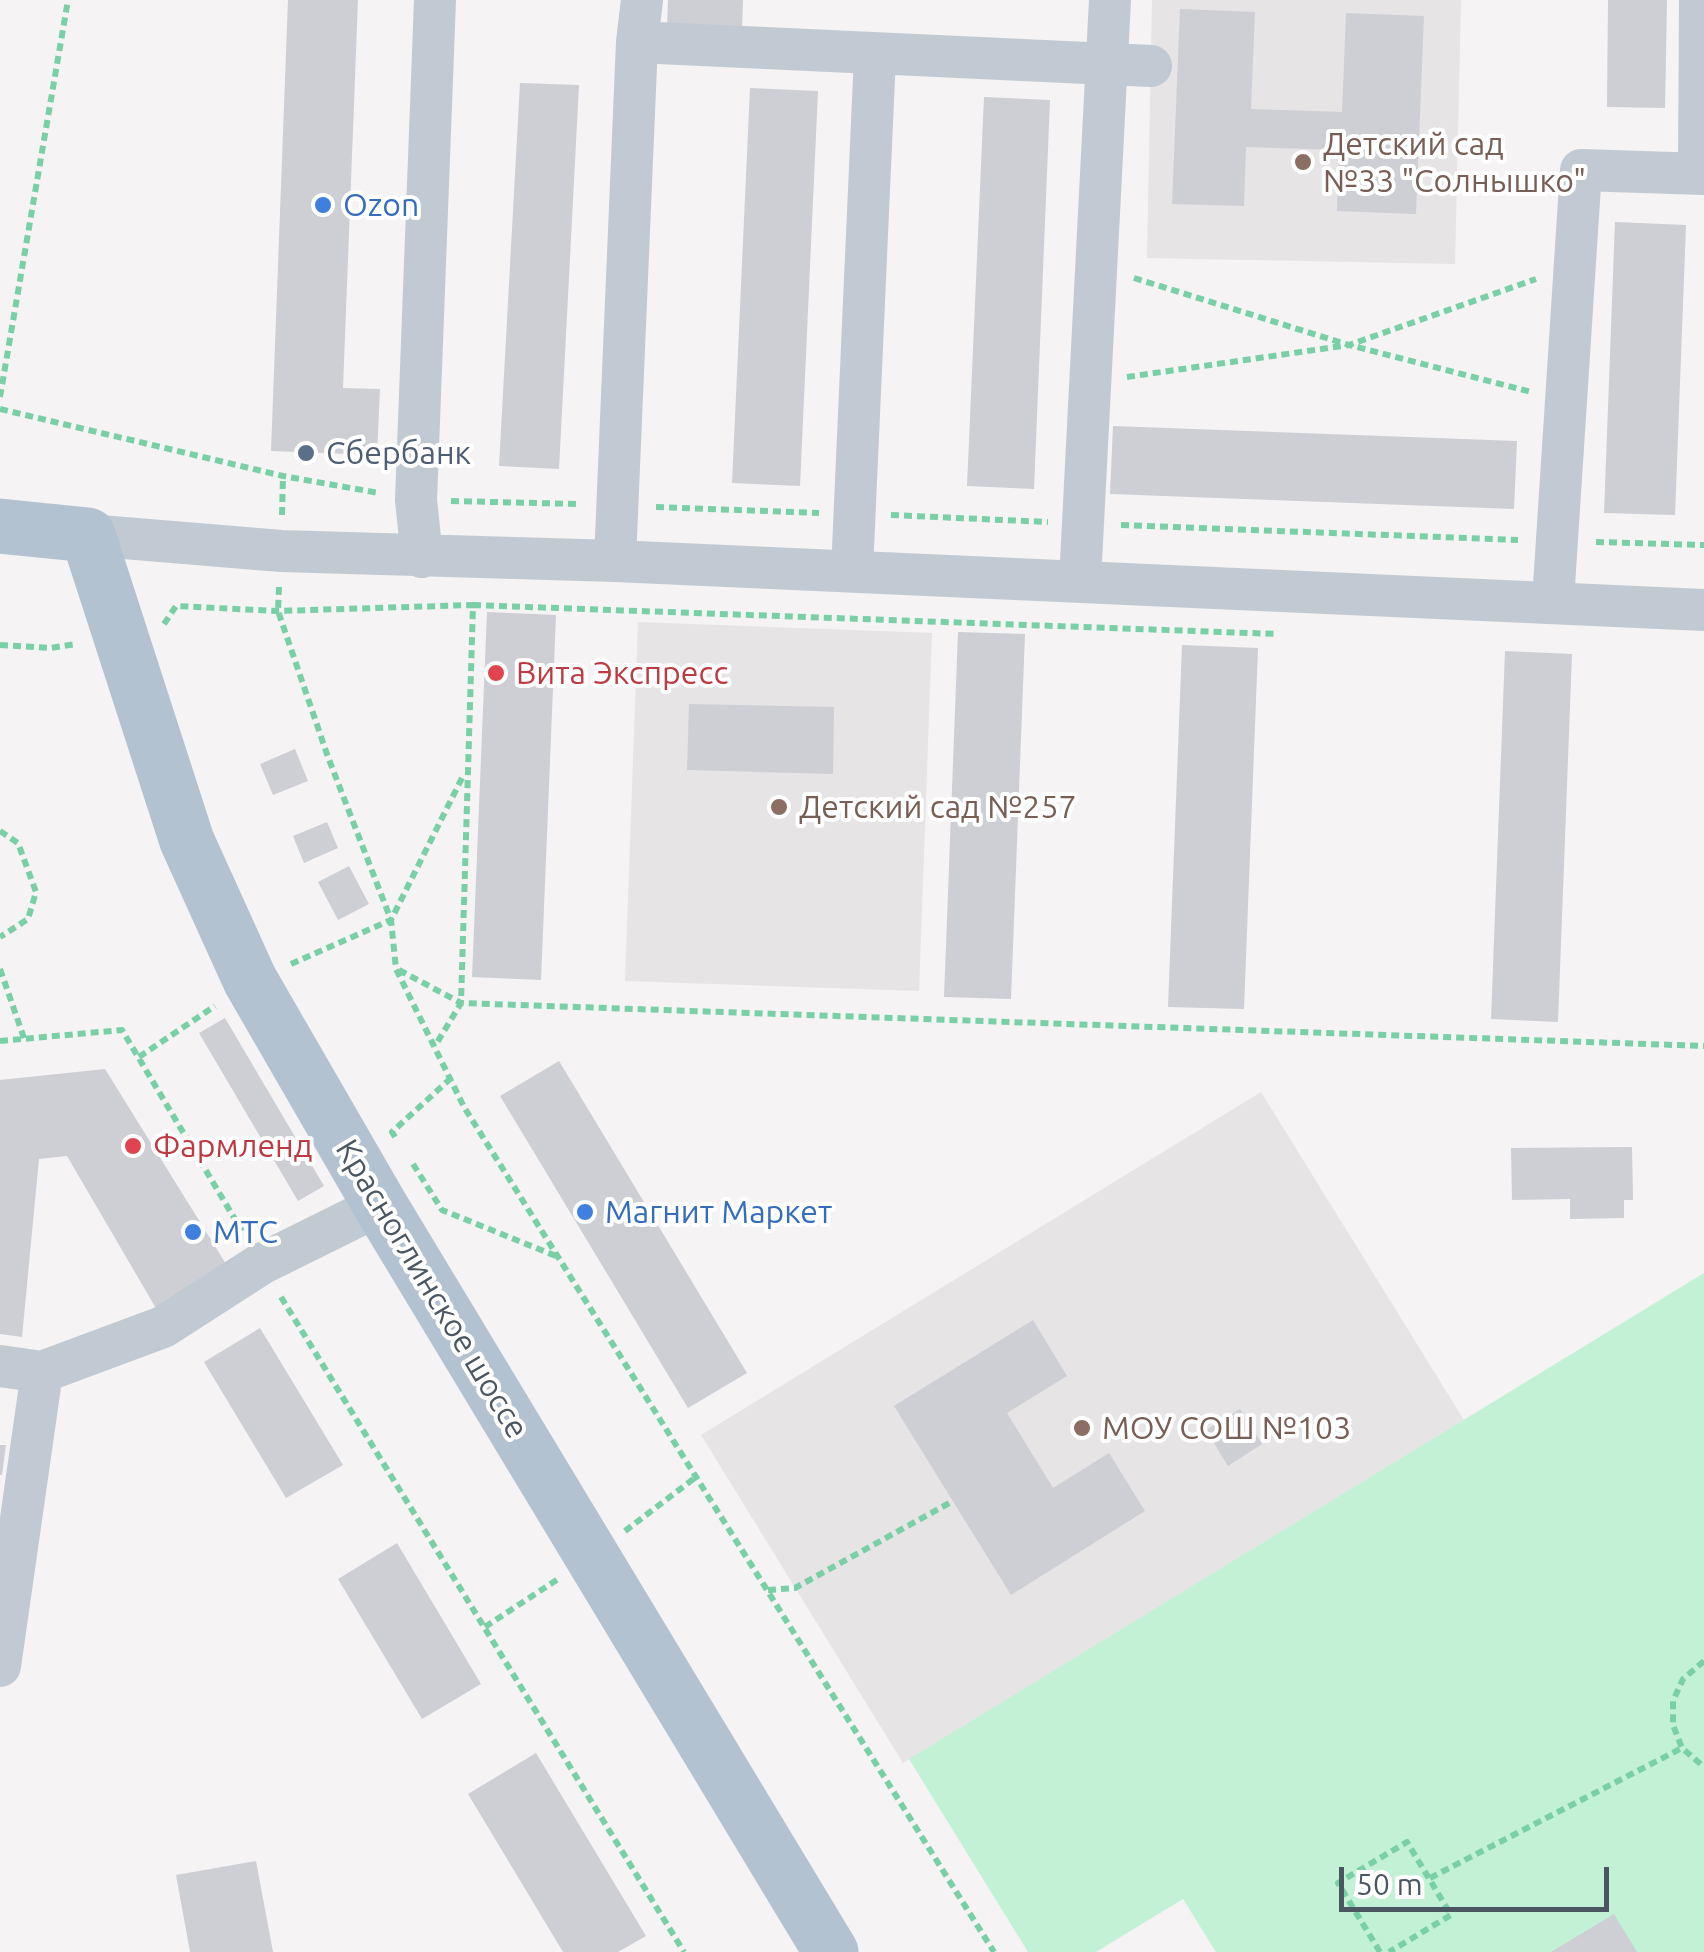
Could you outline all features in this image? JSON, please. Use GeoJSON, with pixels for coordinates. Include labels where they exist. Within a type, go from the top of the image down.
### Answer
{"type":"FeatureCollection","features":[{"type":"Feature","properties":{"kind":"main road"},"geometry":{"type":"LineString","coordinates":[[0,526],[88,535]]}},
{"type":"Feature","properties":{"kind":"main road","name":"Красноглинское шоссе"},"geometry":{"type":"LineString","coordinates":[[88,535],[195,858],[250,980],[397,1185],[830,1952]]}},
{"type":"Feature","properties":{"kind":"street"},"geometry":{"type":"LineString","coordinates":[[422,557],[416,500],[435,0]]}},
{"type":"Feature","properties":{"kind":"street"},"geometry":{"type":"LineString","coordinates":[[615,560],[642,0]]}},
{"type":"Feature","properties":{"kind":"street"},"geometry":{"type":"LineString","coordinates":[[1080,580],[1110,0]]}},
{"type":"Feature","properties":{"kind":"street"},"geometry":{"type":"LineString","coordinates":[[1553,601],[1582,170],[1702,174],[1700,0]]}},
{"type":"Feature","properties":{"kind":"street"},"geometry":{"type":"LineString","coordinates":[[637,42],[1151,66]]}},
{"type":"Feature","properties":{"kind":"street"},"geometry":{"type":"LineString","coordinates":[[852,571],[874,55]]}},
{"type":"Feature","properties":{"kind":"street"},"geometry":{"type":"LineString","coordinates":[[88,535],[281,551],[615,560],[1704,610]]}},
{"type":"Feature","properties":{"kind":"street"},"geometry":{"type":"LineString","coordinates":[[0,1366],[42,1372],[162,1327],[397,1185]]}},
{"type":"Feature","properties":{"kind":"street"},"geometry":{"type":"LineString","coordinates":[[0,1666],[42,1372]]}},
{"type":"Feature","properties":{"kind":"path"},"geometry":{"type":"LineString","coordinates":[[0,397],[68,0]]}},
{"type":"Feature","properties":{"kind":"path"},"geometry":{"type":"LineString","coordinates":[[1088,383],[1349,345],[1575,265]]}},
{"type":"Feature","properties":{"kind":"path"},"geometry":{"type":"LineString","coordinates":[[1095,266],[1349,345],[1566,401]]}},
{"type":"Feature","properties":{"kind":"path"},"geometry":{"type":"LineString","coordinates":[[284,476],[278,610],[328,757],[391,920],[396,969],[464,1107],[994,1952]]}},
{"type":"Feature","properties":{"kind":"path"},"geometry":{"type":"LineString","coordinates":[[0,646],[50,648],[160,629],[176,606],[278,610],[473,604],[1287,634]]}},
{"type":"Feature","properties":{"kind":"path"},"geometry":{"type":"LineString","coordinates":[[434,1047],[461,1002],[473,604]]}},
{"type":"Feature","properties":{"kind":"path"},"geometry":{"type":"LineString","coordinates":[[391,920],[467,768]]}},
{"type":"Feature","properties":{"kind":"path"},"geometry":{"type":"LineString","coordinates":[[0,832],[18,843],[36,892],[28,919],[0,937]]}},
{"type":"Feature","properties":{"kind":"path"},"geometry":{"type":"LineString","coordinates":[[0,968],[24,1038]]}},
{"type":"Feature","properties":{"kind":"path"},"geometry":{"type":"LineString","coordinates":[[396,969],[461,1002],[1704,1046]]}},
{"type":"Feature","properties":{"kind":"path"},"geometry":{"type":"LineString","coordinates":[[0,1040],[122,1030],[261,1264],[684,1952]]}},
{"type":"Feature","properties":{"kind":"path"},"geometry":{"type":"LineString","coordinates":[[402,1147],[392,1132],[450,1079]]}},
{"type":"Feature","properties":{"kind":"path"},"geometry":{"type":"LineString","coordinates":[[397,1185],[442,1210],[558,1256]]}},
{"type":"Feature","properties":{"kind":"path"},"geometry":{"type":"LineString","coordinates":[[767,1590],[795,1588],[952,1500]]}},
{"type":"Feature","properties":{"kind":"path"},"geometry":{"type":"LineString","coordinates":[[1704,1661],[1683,1678],[1673,1701],[1672,1725],[1682,1748],[1704,1767]]}},
{"type":"Feature","properties":{"kind":"path"},"geometry":{"type":"LineString","coordinates":[[1429,1878],[1682,1748]]}},
{"type":"Feature","properties":{"kind":"path"},"geometry":{"type":"LineString","coordinates":[[1380,1952],[1338,1883],[1407,1842],[1452,1915],[1388,1952]]}},
{"type":"Feature","properties":{"kind":"shaded area","name":"Детский сад №33 \"Солнышко\""},"geometry":{"type":"Polygon","coordinates":[[[1152,0],[1461,0],[1455,264],[1147,258],[1152,0]]]}},
{"type":"Feature","properties":{"kind":"shaded area","name":"Детский сад №257"},"geometry":{"type":"Polygon","coordinates":[[[638,622],[932,633],[919,991],[625,981],[638,622]]]}},
{"type":"Feature","properties":{"kind":"shaded area","name":"МОУ СОШ №103"},"geometry":{"type":"Polygon","coordinates":[[[1261,1092],[1464,1420],[903,1763],[701,1435],[1261,1092]]]}},
{"type":"Feature","properties":{"kind":"green space"},"geometry":{"type":"Polygon","coordinates":[[[1704,1273],[1704,1952],[1216,1952],[1183,1899],[1096,1952],[1028,1952],[909,1759],[1704,1273]]]}},
{"type":"Feature","properties":{"kind":"building"},"geometry":{"type":"Polygon","coordinates":[[[288,0],[358,0],[343,388],[380,389],[377,455],[271,451],[288,0]]]}},
{"type":"Feature","properties":{"kind":"building"},"geometry":{"type":"Polygon","coordinates":[[[668,0],[743,0],[742,30],[667,27],[668,0]]]}},
{"type":"Feature","properties":{"kind":"building"},"geometry":{"type":"Polygon","coordinates":[[[1608,0],[1667,0],[1665,108],[1607,107],[1608,0]]]}},
{"type":"Feature","properties":{"kind":"building"},"geometry":{"type":"Polygon","coordinates":[[[1180,9],[1255,12],[1251,109],[1342,112],[1346,13],[1424,16],[1416,214],[1337,211],[1339,150],[1246,147],[1244,206],[1172,204],[1180,9]]]}},
{"type":"Feature","properties":{"kind":"building"},"geometry":{"type":"Polygon","coordinates":[[[520,83],[579,85],[559,469],[499,466],[520,83]]]}},
{"type":"Feature","properties":{"kind":"building"},"geometry":{"type":"Polygon","coordinates":[[[750,88],[818,91],[800,486],[732,483],[750,88]]]}},
{"type":"Feature","properties":{"kind":"building"},"geometry":{"type":"Polygon","coordinates":[[[984,97],[1050,100],[1034,489],[967,486],[984,97]]]}},
{"type":"Feature","properties":{"kind":"building"},"geometry":{"type":"Polygon","coordinates":[[[1615,222],[1686,225],[1675,515],[1604,513],[1615,222]]]}},
{"type":"Feature","properties":{"kind":"building"},"geometry":{"type":"Polygon","coordinates":[[[1113,426],[1517,441],[1514,509],[1110,494],[1113,426]]]}},
{"type":"Feature","properties":{"kind":"building"},"geometry":{"type":"Polygon","coordinates":[[[487,612],[556,615],[541,980],[472,977],[487,612]]]}},
{"type":"Feature","properties":{"kind":"building"},"geometry":{"type":"Polygon","coordinates":[[[958,632],[1025,634],[1011,999],[944,997],[958,632]]]}},
{"type":"Feature","properties":{"kind":"building"},"geometry":{"type":"Polygon","coordinates":[[[1182,645],[1258,648],[1244,1009],[1168,1007],[1182,645]]]}},
{"type":"Feature","properties":{"kind":"building"},"geometry":{"type":"Polygon","coordinates":[[[1505,651],[1572,654],[1558,1022],[1491,1019],[1505,651]]]}},
{"type":"Feature","properties":{"kind":"building"},"geometry":{"type":"Polygon","coordinates":[[[689,704],[834,707],[833,774],[687,770],[689,704]]]}},
{"type":"Feature","properties":{"kind":"building"},"geometry":{"type":"Polygon","coordinates":[[[295,749],[308,781],[273,795],[260,764],[295,749]]]}},
{"type":"Feature","properties":{"kind":"building"},"geometry":{"type":"Polygon","coordinates":[[[327,822],[338,848],[304,863],[293,836],[327,822]]]}},
{"type":"Feature","properties":{"kind":"building"},"geometry":{"type":"Polygon","coordinates":[[[349,866],[369,904],[338,920],[318,882],[349,866]]]}},
{"type":"Feature","properties":{"kind":"building"},"geometry":{"type":"Polygon","coordinates":[[[225,1018],[324,1186],[298,1201],[199,1033],[225,1018]]]}},
{"type":"Feature","properties":{"kind":"building"},"geometry":{"type":"Polygon","coordinates":[[[559,1061],[747,1373],[688,1408],[500,1096],[559,1061]]]}},
{"type":"Feature","properties":{"kind":"building"},"geometry":{"type":"Polygon","coordinates":[[[105,1069],[231,1272],[157,1310],[67,1156],[39,1159],[22,1337],[0,1334],[0,1080],[105,1069]]]}},
{"type":"Feature","properties":{"kind":"building"},"geometry":{"type":"Polygon","coordinates":[[[1632,1147],[1633,1200],[1624,1200],[1624,1218],[1570,1219],[1570,1199],[1512,1200],[1511,1148],[1632,1147]]]}},
{"type":"Feature","properties":{"kind":"building"},"geometry":{"type":"Polygon","coordinates":[[[1033,1320],[1067,1376],[1007,1413],[1053,1488],[1109,1453],[1145,1511],[1011,1595],[894,1406],[1033,1320]]]}},
{"type":"Feature","properties":{"kind":"building"},"geometry":{"type":"Polygon","coordinates":[[[260,1328],[343,1465],[286,1498],[204,1362],[260,1328]]]}},
{"type":"Feature","properties":{"kind":"building"},"geometry":{"type":"Polygon","coordinates":[[[1240,1409],[1262,1444],[1228,1466],[1206,1430],[1240,1409]]]}},
{"type":"Feature","properties":{"kind":"building"},"geometry":{"type":"Polygon","coordinates":[[[0,1445],[6,1445],[2,1475],[0,1475],[0,1445]]]}},
{"type":"Feature","properties":{"kind":"building"},"geometry":{"type":"Polygon","coordinates":[[[397,1543],[481,1684],[422,1719],[338,1579],[397,1543]]]}},
{"type":"Feature","properties":{"kind":"building"},"geometry":{"type":"Polygon","coordinates":[[[536,1753],[646,1936],[618,1952],[563,1952],[468,1794],[536,1753]]]}},
{"type":"Feature","properties":{"kind":"building"},"geometry":{"type":"Polygon","coordinates":[[[256,1861],[273,1952],[190,1952],[176,1875],[256,1861]]]}},
{"type":"Feature","properties":{"kind":"building"},"geometry":{"type":"Polygon","coordinates":[[[1614,1914],[1637,1952],[1551,1952],[1614,1914]]]}},
{"type":"Feature","properties":{"kind":"place","name":"Детский сад №33 \"Солнышко\""},"geometry":{"type":"Point","coordinates":[1303,162]}},
{"type":"Feature","properties":{"kind":"place","name":"Ozon"},"geometry":{"type":"Point","coordinates":[323,205]}},
{"type":"Feature","properties":{"kind":"place","name":"Сбербанк"},"geometry":{"type":"Point","coordinates":[306,453]}},
{"type":"Feature","properties":{"kind":"place","name":"Вита Экспресс"},"geometry":{"type":"Point","coordinates":[496,673]}},
{"type":"Feature","properties":{"kind":"place","name":"Детский сад №257"},"geometry":{"type":"Point","coordinates":[779,807]}},
{"type":"Feature","properties":{"kind":"place","name":"Фармленд"},"geometry":{"type":"Point","coordinates":[133,1146]}},
{"type":"Feature","properties":{"kind":"place","name":"Магнит Маркет"},"geometry":{"type":"Point","coordinates":[585,1212]}},
{"type":"Feature","properties":{"kind":"place","name":"МТС"},"geometry":{"type":"Point","coordinates":[193,1232]}},
{"type":"Feature","properties":{"kind":"place","name":"МОУ СОШ №103"},"geometry":{"type":"Point","coordinates":[1082,1428]}}]}
